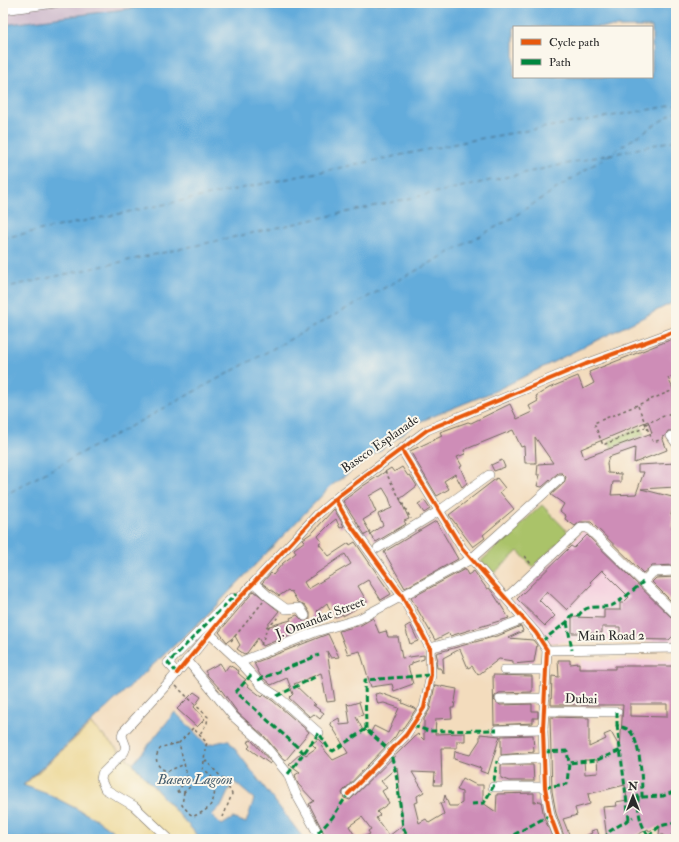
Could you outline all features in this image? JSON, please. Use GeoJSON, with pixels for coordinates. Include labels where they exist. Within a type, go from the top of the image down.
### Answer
{"type":"FeatureCollection","features":[{"type":"Feature","properties":{"kind":"street"},"geometry":{"type":"LineString","coordinates":[[3,10],[55,3]]}},
{"type":"Feature","properties":{"kind":"street","name":"Baseco Esplanade"},"geometry":{"type":"LineString","coordinates":[[174,677],[168,663],[334,492],[426,426],[676,326]]}},
{"type":"Feature","properties":{"kind":"street"},"geometry":{"type":"LineString","coordinates":[[169,839],[134,806],[105,789],[101,780],[102,774],[124,752],[126,747],[122,736],[123,732],[174,677],[254,583],[317,515],[335,499],[433,426],[586,364],[676,331]]}},
{"type":"Feature","properties":{"kind":"street"},"geometry":{"type":"LineString","coordinates":[[402,450],[462,548],[536,633],[547,650],[545,670],[546,698],[543,729],[545,787],[550,815],[559,839]]}},
{"type":"Feature","properties":{"kind":"street"},"geometry":{"type":"LineString","coordinates":[[378,548],[439,511],[489,475]]}},
{"type":"Feature","properties":{"kind":"street","name":"J. Omandac Street"},"geometry":{"type":"LineString","coordinates":[[240,662],[315,632],[360,619],[471,559],[560,479]]}},
{"type":"Feature","properties":{"kind":"street"},"geometry":{"type":"LineString","coordinates":[[335,499],[349,523],[402,596],[430,648],[431,675],[424,708],[406,735],[348,794]]}},
{"type":"Feature","properties":{"kind":"street"},"geometry":{"type":"LineString","coordinates":[[506,598],[584,527],[587,527],[676,614]]}},
{"type":"Feature","properties":{"kind":"street"},"geometry":{"type":"LineString","coordinates":[[643,582],[653,572],[676,571]]}},
{"type":"Feature","properties":{"kind":"street"},"geometry":{"type":"LineString","coordinates":[[254,583],[268,596],[286,609],[300,608],[305,616]]}},
{"type":"Feature","properties":{"kind":"street"},"geometry":{"type":"LineString","coordinates":[[430,648],[498,629],[523,619]]}},
{"type":"Feature","properties":{"kind":"street"},"geometry":{"type":"LineString","coordinates":[[210,634],[226,647],[263,687],[277,696],[319,733]]}},
{"type":"Feature","properties":{"kind":"street","name":"Main Road 2"},"geometry":{"type":"LineString","coordinates":[[547,650],[676,648]]}},
{"type":"Feature","properties":{"kind":"street"},"geometry":{"type":"LineString","coordinates":[[187,660],[234,717],[260,740],[288,774],[295,792],[321,839]]}},
{"type":"Feature","properties":{"kind":"street"},"geometry":{"type":"LineString","coordinates":[[504,670],[545,670]]}},
{"type":"Feature","properties":{"kind":"street"},"geometry":{"type":"LineString","coordinates":[[500,699],[546,698]]}},
{"type":"Feature","properties":{"kind":"street","name":"Dubai"},"geometry":{"type":"LineString","coordinates":[[544,711],[617,712]]}},
{"type":"Feature","properties":{"kind":"street"},"geometry":{"type":"LineString","coordinates":[[497,730],[543,729]]}},
{"type":"Feature","properties":{"kind":"street"},"geometry":{"type":"LineString","coordinates":[[503,760],[544,758]]}},
{"type":"Feature","properties":{"kind":"street"},"geometry":{"type":"LineString","coordinates":[[493,787],[545,787]]}},
{"type":"Feature","properties":{"kind":"path"},"geometry":{"type":"LineString","coordinates":[[646,427],[603,445],[594,423],[676,389]]}},
{"type":"Feature","properties":{"kind":"path"},"geometry":{"type":"LineString","coordinates":[[637,405],[653,442]]}},
{"type":"Feature","properties":{"kind":"path"},"geometry":{"type":"LineString","coordinates":[[645,424],[676,412]]}},
{"type":"Feature","properties":{"kind":"path"},"geometry":{"type":"LineString","coordinates":[[381,465],[415,526]]}},
{"type":"Feature","properties":{"kind":"path"},"geometry":{"type":"LineString","coordinates":[[226,647],[268,596]]}},
{"type":"Feature","properties":{"kind":"path"},"geometry":{"type":"LineString","coordinates":[[262,654],[261,643],[267,629],[286,609]]}},
{"type":"Feature","properties":{"kind":"path"},"geometry":{"type":"LineString","coordinates":[[174,677],[208,717],[207,723],[200,734]]}},
{"type":"Feature","properties":{"kind":"path"},"geometry":{"type":"LineString","coordinates":[[185,764],[168,771],[160,768],[156,756],[162,747],[179,743],[193,728],[207,743],[204,750],[205,760],[203,770],[199,777],[184,792],[182,805],[190,814],[194,816],[208,809],[212,802],[214,782],[212,776],[203,770]]}},
{"type":"Feature","properties":{"kind":"path"},"geometry":{"type":"LineString","coordinates":[[179,743],[180,753],[185,764],[188,780]]}},
{"type":"Feature","properties":{"kind":"path"},"geometry":{"type":"LineString","coordinates":[[205,760],[225,781],[232,794],[222,817]]}},
{"type":"Feature","properties":{"kind":"path"},"geometry":{"type":"LineString","coordinates":[[184,792],[176,792],[188,780],[199,777]]}},
{"type":"Feature","properties":{"kind":"shaded area"},"geometry":{"type":"Polygon","coordinates":[[[3,3],[171,3],[3,25],[3,3]]]}},
{"type":"Feature","properties":{"kind":"shaded area"},"geometry":{"type":"Polygon","coordinates":[[[584,530],[676,622],[676,642],[579,641],[551,643],[512,603],[584,530]]]}},
{"type":"Feature","properties":{"kind":"shaded area"},"geometry":{"type":"Polygon","coordinates":[[[581,660],[676,660],[676,707],[580,706],[581,660]]]}},
{"type":"Feature","properties":{"kind":"green space"},"geometry":{"type":"Polygon","coordinates":[[[641,427],[644,434],[612,448],[609,441],[641,427]]]}},
{"type":"Feature","properties":{"kind":"green space"},"geometry":{"type":"Polygon","coordinates":[[[542,505],[569,533],[533,567],[518,551],[493,574],[481,561],[542,505]]]}},
{"type":"Feature","properties":{"kind":"sand"},"geometry":{"type":"Polygon","coordinates":[[[91,724],[133,764],[201,839],[124,839],[96,819],[50,795],[23,786],[91,724]]]}},
{"type":"Feature","properties":{"kind":"water"},"geometry":{"type":"Polygon","coordinates":[[[171,3],[676,3],[676,301],[495,391],[419,422],[331,486],[205,617],[23,785],[50,795],[96,819],[124,839],[3,839],[3,25],[171,3]]]}},
{"type":"Feature","properties":{"kind":"water","name":"Baseco Lagoon"},"geometry":{"type":"Polygon","coordinates":[[[175,712],[207,745],[228,740],[304,839],[201,839],[133,764],[175,712]],[[233,781],[222,805],[212,815],[222,825],[233,818],[246,823],[254,799],[233,781]]]}},
{"type":"Feature","properties":{"kind":"building"},"geometry":{"type":"Polygon","coordinates":[[[675,338],[676,375],[668,378],[674,391],[676,390],[676,431],[668,431],[665,436],[662,437],[667,450],[634,463],[635,448],[609,457],[607,463],[608,473],[621,474],[621,482],[613,482],[611,495],[636,494],[644,472],[638,472],[638,465],[676,463],[676,487],[641,489],[676,498],[671,515],[673,515],[672,528],[676,527],[676,565],[652,566],[643,573],[591,522],[580,522],[575,526],[565,519],[566,516],[560,511],[564,504],[551,495],[564,483],[566,477],[562,473],[558,473],[542,487],[537,486],[540,475],[537,475],[538,464],[553,463],[535,437],[536,463],[525,463],[524,446],[521,447],[513,430],[464,450],[465,454],[457,457],[462,466],[460,467],[467,483],[462,487],[455,474],[444,481],[449,489],[437,496],[410,451],[442,436],[440,432],[468,422],[471,423],[510,404],[517,419],[532,412],[529,406],[538,401],[536,396],[549,388],[578,376],[583,389],[594,383],[589,372],[675,338]],[[648,421],[581,449],[584,458],[652,433],[648,421]]]}},
{"type":"Feature","properties":{"kind":"building"},"geometry":{"type":"Polygon","coordinates":[[[502,460],[505,467],[494,471],[491,465],[502,460]]]}},
{"type":"Feature","properties":{"kind":"building"},"geometry":{"type":"Polygon","coordinates":[[[402,467],[408,476],[410,475],[417,486],[400,499],[409,519],[404,521],[406,524],[376,542],[370,534],[383,525],[378,514],[392,508],[389,498],[383,488],[369,496],[376,512],[363,520],[370,532],[365,535],[343,501],[391,468],[394,472],[402,467]]]}},
{"type":"Feature","properties":{"kind":"building"},"geometry":{"type":"Polygon","coordinates":[[[497,478],[505,488],[500,492],[514,509],[483,535],[485,538],[473,547],[449,515],[497,478]]]}},
{"type":"Feature","properties":{"kind":"building"},"geometry":{"type":"Polygon","coordinates":[[[424,500],[430,509],[424,513],[418,504],[424,500]]]}},
{"type":"Feature","properties":{"kind":"building"},"geometry":{"type":"Polygon","coordinates":[[[334,509],[344,526],[340,528],[336,519],[318,536],[322,542],[319,544],[329,556],[349,543],[350,545],[355,542],[391,594],[381,600],[368,580],[358,586],[367,602],[343,616],[343,614],[333,618],[327,603],[317,611],[322,622],[263,646],[258,638],[247,653],[244,654],[237,649],[240,645],[235,636],[227,642],[219,632],[254,591],[279,611],[266,627],[291,620],[290,618],[297,615],[303,621],[310,619],[310,613],[305,605],[298,602],[291,591],[290,592],[288,590],[279,596],[262,583],[271,573],[273,575],[283,563],[296,553],[294,549],[305,541],[303,539],[313,532],[334,509]],[[345,554],[304,582],[308,589],[351,564],[345,554]]]}},
{"type":"Feature","properties":{"kind":"building"},"geometry":{"type":"Polygon","coordinates":[[[436,521],[458,559],[405,588],[384,552],[436,521]]]}},
{"type":"Feature","properties":{"kind":"building"},"geometry":{"type":"Polygon","coordinates":[[[587,535],[672,618],[676,620],[676,633],[669,640],[620,639],[620,627],[602,627],[602,633],[572,633],[572,617],[604,618],[604,610],[620,610],[620,603],[623,603],[629,597],[602,570],[590,582],[592,584],[567,610],[547,591],[539,600],[555,616],[545,626],[517,599],[571,546],[574,548],[587,535]]]}},
{"type":"Feature","properties":{"kind":"building"},"geometry":{"type":"Polygon","coordinates":[[[465,569],[468,575],[474,571],[487,589],[489,588],[493,593],[509,618],[450,636],[449,633],[435,640],[411,598],[465,569]]]}},
{"type":"Feature","properties":{"kind":"building"},"geometry":{"type":"Polygon","coordinates":[[[676,577],[676,606],[652,582],[656,578],[676,577]]]}},
{"type":"Feature","properties":{"kind":"building"},"geometry":{"type":"Polygon","coordinates":[[[373,618],[379,633],[386,631],[388,637],[398,637],[402,658],[424,655],[424,659],[408,666],[413,684],[394,691],[392,684],[371,687],[360,651],[348,654],[339,631],[361,625],[373,618]]]}},
{"type":"Feature","properties":{"kind":"building"},"geometry":{"type":"Polygon","coordinates":[[[410,624],[418,641],[410,644],[405,627],[410,624]]]}},
{"type":"Feature","properties":{"kind":"building"},"geometry":{"type":"Polygon","coordinates":[[[521,626],[523,631],[508,638],[533,640],[537,645],[534,662],[513,664],[513,661],[499,659],[478,675],[472,666],[468,668],[460,649],[443,658],[444,674],[440,668],[437,668],[436,661],[438,661],[436,653],[500,635],[521,626]]]}},
{"type":"Feature","properties":{"kind":"building"},"geometry":{"type":"Polygon","coordinates":[[[328,634],[339,657],[331,658],[327,651],[335,701],[327,702],[321,673],[294,684],[316,705],[313,705],[324,713],[320,719],[314,714],[310,717],[289,698],[293,694],[287,678],[271,685],[260,675],[254,663],[328,634]]]}},
{"type":"Feature","properties":{"kind":"building"},"geometry":{"type":"Polygon","coordinates":[[[558,660],[570,660],[570,664],[579,663],[579,669],[615,669],[615,666],[676,666],[676,743],[673,743],[673,757],[676,756],[676,839],[662,839],[664,835],[659,835],[660,826],[649,831],[648,829],[630,839],[607,839],[603,807],[617,806],[616,802],[627,800],[625,785],[588,794],[590,804],[575,808],[577,815],[563,819],[571,839],[565,839],[556,813],[552,791],[550,717],[589,718],[589,747],[606,739],[604,735],[611,732],[620,748],[623,705],[551,705],[552,676],[559,677],[558,660]],[[630,704],[630,716],[667,717],[667,704],[630,704]],[[584,760],[585,774],[598,773],[597,760],[584,760]]]}},
{"type":"Feature","properties":{"kind":"building"},"geometry":{"type":"Polygon","coordinates":[[[220,663],[225,671],[229,665],[239,671],[238,673],[246,680],[244,681],[249,687],[262,697],[264,695],[273,701],[309,732],[285,761],[265,737],[238,713],[222,691],[208,676],[205,671],[220,663]]]}},
{"type":"Feature","properties":{"kind":"building"},"geometry":{"type":"Polygon","coordinates":[[[493,675],[532,676],[532,692],[499,693],[495,696],[494,700],[500,705],[532,704],[532,711],[538,711],[538,718],[533,718],[533,723],[494,725],[493,675]]]}},
{"type":"Feature","properties":{"kind":"building"},"geometry":{"type":"Polygon","coordinates":[[[435,685],[457,689],[454,708],[451,708],[452,718],[436,719],[435,734],[465,733],[465,741],[457,741],[457,748],[441,748],[442,785],[434,785],[435,773],[412,772],[424,792],[417,796],[418,802],[414,803],[419,823],[426,819],[429,823],[444,814],[440,803],[443,803],[445,795],[449,806],[457,806],[462,803],[462,792],[457,790],[463,778],[476,785],[483,785],[483,803],[496,812],[497,794],[534,793],[534,802],[541,801],[544,817],[553,839],[543,839],[543,837],[538,839],[409,839],[405,833],[397,839],[359,839],[370,834],[368,831],[371,829],[362,817],[349,826],[357,839],[327,839],[309,804],[314,801],[298,784],[295,775],[300,772],[289,764],[302,752],[306,755],[316,748],[312,744],[318,739],[323,744],[321,746],[333,760],[348,753],[330,723],[339,718],[340,725],[350,724],[347,703],[349,705],[359,702],[363,715],[356,717],[364,732],[366,730],[370,734],[374,726],[388,733],[399,708],[384,703],[378,704],[375,694],[380,693],[403,701],[402,703],[416,709],[401,731],[399,730],[395,737],[344,790],[342,793],[344,798],[350,800],[414,737],[418,734],[424,740],[424,719],[430,709],[435,685]],[[397,767],[381,781],[387,788],[382,791],[389,803],[377,812],[380,815],[376,818],[389,836],[403,825],[397,767]]]}},
{"type":"Feature","properties":{"kind":"building"},"geometry":{"type":"Polygon","coordinates":[[[194,692],[201,697],[194,707],[205,719],[197,727],[177,709],[194,692]]]}},
{"type":"Feature","properties":{"kind":"building"},"geometry":{"type":"Polygon","coordinates":[[[480,734],[500,736],[488,774],[480,771],[481,768],[454,759],[455,751],[470,755],[480,740],[480,734]]]}},
{"type":"Feature","properties":{"kind":"building"},"geometry":{"type":"Polygon","coordinates":[[[533,735],[534,752],[501,755],[501,736],[533,735]]]}},
{"type":"Feature","properties":{"kind":"building"},"geometry":{"type":"Polygon","coordinates":[[[251,740],[271,762],[270,764],[248,748],[250,746],[247,742],[251,740]]]}},
{"type":"Feature","properties":{"kind":"building"},"geometry":{"type":"Polygon","coordinates":[[[501,765],[533,765],[534,781],[509,781],[501,778],[501,765]]]}},
{"type":"Feature","properties":{"kind":"building"},"geometry":{"type":"Polygon","coordinates":[[[597,829],[600,839],[578,839],[592,833],[591,831],[597,829]]]}},
{"type":"Feature","properties":{"kind":"ferry route"},"geometry":{"type":"LineString","coordinates":[[3,238],[478,139],[676,105]]}},
{"type":"Feature","properties":{"kind":"ferry route"},"geometry":{"type":"LineString","coordinates":[[3,496],[507,221],[676,111]]}},
{"type":"Feature","properties":{"kind":"ferry route"},"geometry":{"type":"LineString","coordinates":[[609,155],[676,140]]}},
{"type":"Feature","properties":{"kind":"ferry route"},"geometry":{"type":"LineString","coordinates":[[3,288],[606,155]]}},
{"type":"Feature","properties":{"kind":"marked path"},"geometry":{"type":"LineString","coordinates":[[542,641],[567,622],[572,615],[579,615],[582,611],[593,607],[613,605],[627,596],[643,582]]}},
{"type":"Feature","properties":{"kind":"marked path"},"geometry":{"type":"LineString","coordinates":[[177,673],[168,663],[236,594]]}},
{"type":"Feature","properties":{"kind":"marked path"},"geometry":{"type":"LineString","coordinates":[[567,622],[572,650]]}},
{"type":"Feature","properties":{"kind":"marked path"},"geometry":{"type":"LineString","coordinates":[[258,680],[319,655]]}},
{"type":"Feature","properties":{"kind":"marked path"},"geometry":{"type":"LineString","coordinates":[[251,675],[236,692],[304,753]]}},
{"type":"Feature","properties":{"kind":"marked path"},"geometry":{"type":"LineString","coordinates":[[366,729],[365,680],[431,675]]}},
{"type":"Feature","properties":{"kind":"marked path"},"geometry":{"type":"LineString","coordinates":[[277,696],[317,676]]}},
{"type":"Feature","properties":{"kind":"marked path"},"geometry":{"type":"LineString","coordinates":[[617,712],[617,725],[629,730],[636,743],[642,781],[642,797],[638,796],[638,808],[644,829],[651,839]]}},
{"type":"Feature","properties":{"kind":"marked path"},"geometry":{"type":"LineString","coordinates":[[617,725],[629,819]]}},
{"type":"Feature","properties":{"kind":"marked path"},"geometry":{"type":"LineString","coordinates":[[413,726],[429,731],[497,730]]}},
{"type":"Feature","properties":{"kind":"marked path"},"geometry":{"type":"LineString","coordinates":[[288,774],[319,733],[329,749],[333,751],[366,729],[390,751],[396,773],[403,827],[409,839]]}},
{"type":"Feature","properties":{"kind":"marked path"},"geometry":{"type":"LineString","coordinates":[[545,787],[567,784],[569,763],[597,760],[621,750]]}},
{"type":"Feature","properties":{"kind":"marked path"},"geometry":{"type":"LineString","coordinates":[[544,752],[567,751],[569,763]]}},
{"type":"Feature","properties":{"kind":"marked path"},"geometry":{"type":"LineString","coordinates":[[472,804],[484,803],[493,787],[497,761]]}},
{"type":"Feature","properties":{"kind":"marked path"},"geometry":{"type":"LineString","coordinates":[[642,797],[663,796],[676,791]]}},
{"type":"Feature","properties":{"kind":"marked path"},"geometry":{"type":"LineString","coordinates":[[318,833],[332,818],[348,794]]}},
{"type":"Feature","properties":{"kind":"marked path"},"geometry":{"type":"LineString","coordinates":[[506,839],[550,815]]}},
{"type":"Feature","properties":{"kind":"marked path"},"geometry":{"type":"LineString","coordinates":[[604,839],[610,831],[633,817]]}},
{"type":"Feature","properties":{"kind":"marked path"},"geometry":{"type":"LineString","coordinates":[[648,836],[660,826],[676,822]]}},
{"type":"Feature","properties":{"kind":"marked path"},"geometry":{"type":"LineString","coordinates":[[671,839],[676,828]]}},
{"type":"Feature","properties":{"kind":"cycle path"},"geometry":{"type":"LineString","coordinates":[[177,673],[235,603],[317,515],[340,495],[427,430],[586,364],[676,331]]}},
{"type":"Feature","properties":{"kind":"cycle path"},"geometry":{"type":"LineString","coordinates":[[402,450],[462,548],[536,633],[547,650],[543,729],[545,787],[550,815],[559,839]]}},
{"type":"Feature","properties":{"kind":"cycle path"},"geometry":{"type":"LineString","coordinates":[[335,499],[349,523],[402,596],[430,648],[431,675],[424,708],[406,735],[348,794]]}}]}
